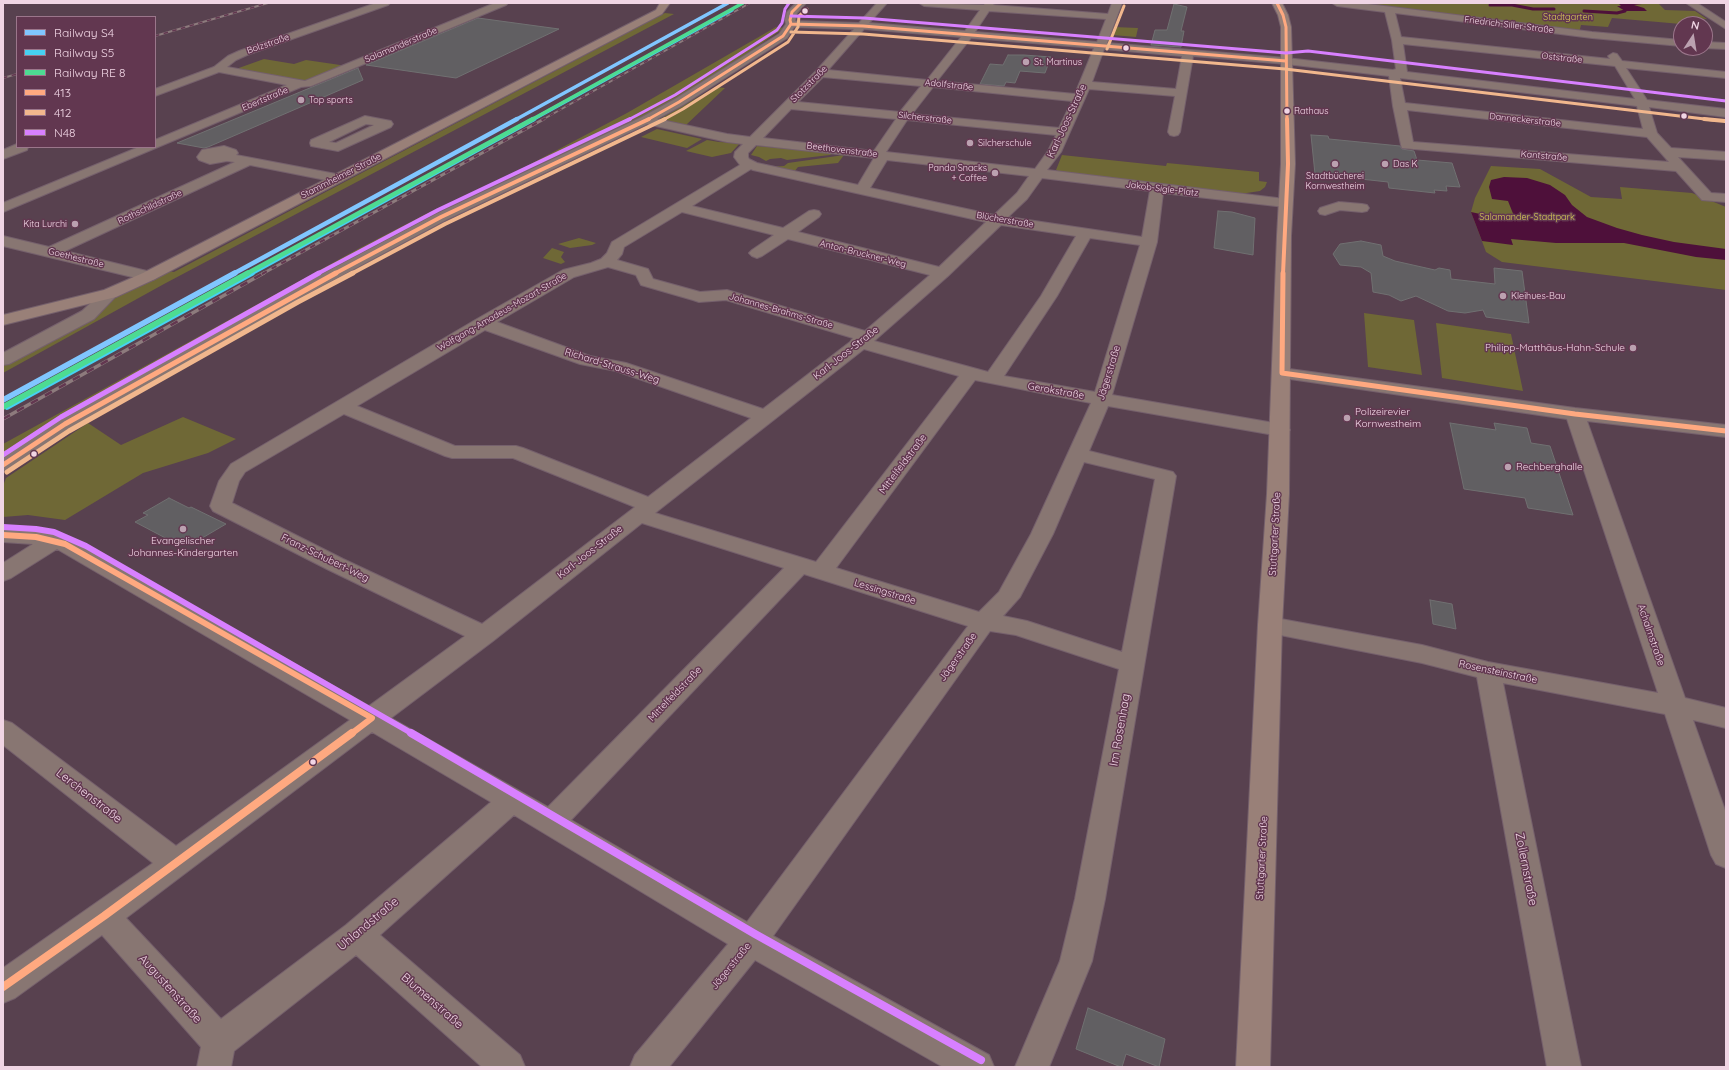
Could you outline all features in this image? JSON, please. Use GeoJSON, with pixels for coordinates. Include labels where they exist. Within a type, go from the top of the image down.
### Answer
{"type":"FeatureCollection","features":[{"type":"Feature","properties":{"kind":"main road","name":"Stammheimer Straße"},"geometry":{"type":"LineString","coordinates":[[3,320],[110,294],[149,276],[659,12],[665,3]]}},
{"type":"Feature","properties":{"kind":"main road","name":"Stuttgarter Straße"},"geometry":{"type":"LineString","coordinates":[[1252,1067],[1263,845],[1270,625],[1280,430],[1285,203],[1288,164],[1286,27],[1283,14],[1277,3]]}},
{"type":"Feature","properties":{"kind":"street","name":"Bolzstraße"},"geometry":{"type":"LineString","coordinates":[[156,93],[218,69],[232,58],[243,53],[385,3]]}},
{"type":"Feature","properties":{"kind":"street","name":"Salamanderstraße"},"geometry":{"type":"LineString","coordinates":[[299,84],[307,84],[503,3]]}},
{"type":"Feature","properties":{"kind":"street"},"geometry":{"type":"LineString","coordinates":[[3,465],[65,424],[294,295],[441,217],[646,120],[679,102],[783,36],[791,24],[790,20],[792,12],[800,3]]}},
{"type":"Feature","properties":{"kind":"street","name":"Stotzstraße"},"geometry":{"type":"LineString","coordinates":[[862,190],[753,166],[744,162],[741,157],[742,152],[820,73],[882,3]]}},
{"type":"Feature","properties":{"kind":"street"},"geometry":{"type":"LineString","coordinates":[[924,3],[988,5],[1044,19],[1112,17]]}},
{"type":"Feature","properties":{"kind":"street","name":"Karl-Joos-Straße"},"geometry":{"type":"LineString","coordinates":[[3,987],[104,916],[484,635],[764,416],[864,340],[942,273],[1022,196],[1054,152],[1085,85],[1117,3]]}},
{"type":"Feature","properties":{"kind":"street","name":"Friedrich-Siller-Straße"},"geometry":{"type":"LineString","coordinates":[[1337,3],[1600,36],[1673,42]]}},
{"type":"Feature","properties":{"kind":"street"},"geometry":{"type":"LineString","coordinates":[[1692,4],[1712,6]]}},
{"type":"Feature","properties":{"kind":"street"},"geometry":{"type":"LineString","coordinates":[[1692,4],[1726,26]]}},
{"type":"Feature","properties":{"kind":"street"},"geometry":{"type":"LineString","coordinates":[[862,190],[904,116],[967,36],[988,5]]}},
{"type":"Feature","properties":{"kind":"street"},"geometry":{"type":"LineString","coordinates":[[1389,10],[1397,40],[1399,106]]}},
{"type":"Feature","properties":{"kind":"street"},"geometry":{"type":"LineString","coordinates":[[1031,48],[1044,19]]}},
{"type":"Feature","properties":{"kind":"street"},"geometry":{"type":"LineString","coordinates":[[791,24],[863,26],[967,36],[1031,48],[1100,46],[1286,61],[1398,72],[1642,101],[1726,113]]}},
{"type":"Feature","properties":{"kind":"street"},"geometry":{"type":"LineString","coordinates":[[1600,36],[1642,101],[1651,134],[1707,197],[1726,198]]}},
{"type":"Feature","properties":{"kind":"street","name":"Oststraße"},"geometry":{"type":"LineString","coordinates":[[1397,40],[1726,75]]}},
{"type":"Feature","properties":{"kind":"street"},"geometry":{"type":"LineString","coordinates":[[1713,45],[1726,46]]}},
{"type":"Feature","properties":{"kind":"street"},"geometry":{"type":"LineString","coordinates":[[1174,132],[1188,53]]}},
{"type":"Feature","properties":{"kind":"street","name":"Ebertstraße"},"geometry":{"type":"LineString","coordinates":[[218,69],[299,84]]}},
{"type":"Feature","properties":{"kind":"street","name":"Adolfstraße"},"geometry":{"type":"LineString","coordinates":[[820,73],[1078,98]]}},
{"type":"Feature","properties":{"kind":"street","name":"Ebertstraße"},"geometry":{"type":"LineString","coordinates":[[156,145],[299,84]]}},
{"type":"Feature","properties":{"kind":"street"},"geometry":{"type":"LineString","coordinates":[[1085,85],[1181,93]]}},
{"type":"Feature","properties":{"kind":"street"},"geometry":{"type":"LineString","coordinates":[[1642,101],[1726,108]]}},
{"type":"Feature","properties":{"kind":"street","name":"Silcherstraße"},"geometry":{"type":"LineString","coordinates":[[787,105],[1062,132]]}},
{"type":"Feature","properties":{"kind":"street","name":"Danneckerstraße"},"geometry":{"type":"LineString","coordinates":[[1399,106],[1651,134]]}},
{"type":"Feature","properties":{"kind":"street","name":"Kantstraße"},"geometry":{"type":"LineString","coordinates":[[1399,106],[1408,145],[1680,167]]}},
{"type":"Feature","properties":{"kind":"street","name":"Beethovenstraße"},"geometry":{"type":"LineString","coordinates":[[646,120],[727,138],[1039,174]]}},
{"type":"Feature","properties":{"kind":"street"},"geometry":{"type":"LineString","coordinates":[[3,155],[20,148]]}},
{"type":"Feature","properties":{"kind":"street"},"geometry":{"type":"LineString","coordinates":[[3,208],[148,148]]}},
{"type":"Feature","properties":{"kind":"street"},"geometry":{"type":"LineString","coordinates":[[1666,152],[1726,156]]}},
{"type":"Feature","properties":{"kind":"street"},"geometry":{"type":"LineString","coordinates":[[227,157],[336,178]]}},
{"type":"Feature","properties":{"kind":"street","name":"Rothschildstraße"},"geometry":{"type":"LineString","coordinates":[[51,252],[249,161]]}},
{"type":"Feature","properties":{"kind":"street"},"geometry":{"type":"LineString","coordinates":[[607,262],[614,254],[617,245],[746,167]]}},
{"type":"Feature","properties":{"kind":"street","name":"Jakob-Sigle-Platz"},"geometry":{"type":"LineString","coordinates":[[1039,174],[1285,203]]}},
{"type":"Feature","properties":{"kind":"street","name":"Jägerstraße"},"geometry":{"type":"LineString","coordinates":[[647,1067],[751,941],[984,622],[1008,597],[1042,534],[1102,399],[1150,242],[1157,188]]}},
{"type":"Feature","properties":{"kind":"street","name":"Blücherstraße"},"geometry":{"type":"LineString","coordinates":[[862,190],[996,220],[1085,234],[1150,242]]}},
{"type":"Feature","properties":{"kind":"street"},"geometry":{"type":"LineString","coordinates":[[1325,211],[1339,206],[1362,208]]}},
{"type":"Feature","properties":{"kind":"street","name":"Anton-Bruckner-Weg"},"geometry":{"type":"LineString","coordinates":[[681,207],[942,273]]}},
{"type":"Feature","properties":{"kind":"street"},"geometry":{"type":"LineString","coordinates":[[757,254],[814,214]]}},
{"type":"Feature","properties":{"kind":"street"},"geometry":{"type":"LineString","coordinates":[[993,379],[1049,296],[1085,234]]}},
{"type":"Feature","properties":{"kind":"street","name":"Goethestraße"},"geometry":{"type":"LineString","coordinates":[[3,241],[149,276]]}},
{"type":"Feature","properties":{"kind":"street","name":"Wolfgang-Amadeus-Mozart-Straße"},"geometry":{"type":"LineString","coordinates":[[254,458],[569,273],[596,267],[607,262]]}},
{"type":"Feature","properties":{"kind":"street","name":"Johannes-Brahms-Straße"},"geometry":{"type":"LineString","coordinates":[[607,262],[642,272],[647,282],[699,297],[727,295],[864,340]]}},
{"type":"Feature","properties":{"kind":"street"},"geometry":{"type":"LineString","coordinates":[[3,360],[88,315],[110,294]]}},
{"type":"Feature","properties":{"kind":"street","name":"Richard-Strauss-Weg"},"geometry":{"type":"LineString","coordinates":[[483,324],[586,360],[620,367],[764,416]]}},
{"type":"Feature","properties":{"kind":"street","name":"Gerokstraße"},"geometry":{"type":"LineString","coordinates":[[864,340],[970,374],[993,379],[1280,430]]}},
{"type":"Feature","properties":{"kind":"street"},"geometry":{"type":"LineString","coordinates":[[1282,373],[1575,414],[1726,431]]}},
{"type":"Feature","properties":{"kind":"street","name":"Mittelfeldstraße"},"geometry":{"type":"LineString","coordinates":[[550,823],[810,569],[970,374]]}},
{"type":"Feature","properties":{"kind":"street","name":"Lessingstraße"},"geometry":{"type":"LineString","coordinates":[[342,406],[452,452],[516,452],[644,510],[810,569],[984,622],[1018,627],[1132,664]]}},
{"type":"Feature","properties":{"kind":"street","name":"Achalmstraße"},"geometry":{"type":"LineString","coordinates":[[1575,414],[1726,855]]}},
{"type":"Feature","properties":{"kind":"street","name":"Im Rosenhag"},"geometry":{"type":"LineString","coordinates":[[1032,1067],[1076,961],[1090,899],[1166,476],[1077,454]]}},
{"type":"Feature","properties":{"kind":"street","name":"Franz-Schubert-Weg"},"geometry":{"type":"LineString","coordinates":[[254,458],[238,468],[229,481],[221,506],[342,568],[484,635]]}},
{"type":"Feature","properties":{"kind":"street"},"geometry":{"type":"LineString","coordinates":[[3,535],[36,537],[53,540],[65,544],[82,553],[372,718],[961,1063]]}},
{"type":"Feature","properties":{"kind":"street"},"geometry":{"type":"LineString","coordinates":[[3,573],[30,557],[53,540]]}},
{"type":"Feature","properties":{"kind":"street","name":"Rosensteinstraße"},"geometry":{"type":"LineString","coordinates":[[1270,625],[1422,654],[1488,671],[1675,706],[1726,718]]}},
{"type":"Feature","properties":{"kind":"street","name":"Zollernstraße"},"geometry":{"type":"LineString","coordinates":[[1488,671],[1564,1067]]}},
{"type":"Feature","properties":{"kind":"street","name":"Lerchenstraße"},"geometry":{"type":"LineString","coordinates":[[4,733],[175,863]]}},
{"type":"Feature","properties":{"kind":"street","name":"Uhlandstraße"},"geometry":{"type":"LineString","coordinates":[[216,1055],[512,800]]}},
{"type":"Feature","properties":{"kind":"street","name":"Augustenstraße"},"geometry":{"type":"LineString","coordinates":[[104,916],[216,1055]]}},
{"type":"Feature","properties":{"kind":"street","name":"Blumenstraße"},"geometry":{"type":"LineString","coordinates":[[357,935],[508,1067]]}},
{"type":"Feature","properties":{"kind":"green space","name":"Stadtgarten"},"geometry":{"type":"Polygon","coordinates":[[[1369,3],[1658,3],[1665,10],[1695,11],[1702,16],[1673,16],[1673,23],[1612,18],[1608,27],[1581,25],[1579,33],[1367,5],[1369,3]]]}},
{"type":"Feature","properties":{"kind":"green space"},"geometry":{"type":"Polygon","coordinates":[[[665,13],[674,14],[164,284],[3,373],[3,362],[90,316],[118,296],[168,271],[174,272],[665,13]]]}},
{"type":"Feature","properties":{"kind":"green space"},"geometry":{"type":"Polygon","coordinates":[[[776,27],[784,28],[702,84],[644,117],[66,416],[3,456],[3,444],[358,249],[426,214],[508,176],[627,113],[776,27]]]}},
{"type":"Feature","properties":{"kind":"green space"},"geometry":{"type":"Polygon","coordinates":[[[1114,27],[1138,28],[1136,37],[1112,35],[1114,27]]]}},
{"type":"Feature","properties":{"kind":"green space"},"geometry":{"type":"Polygon","coordinates":[[[264,59],[294,64],[306,60],[347,66],[310,80],[301,81],[236,69],[264,59]]]}},
{"type":"Feature","properties":{"kind":"green space"},"geometry":{"type":"Polygon","coordinates":[[[716,87],[725,88],[686,125],[660,119],[716,87]]]}},
{"type":"Feature","properties":{"kind":"green space"},"geometry":{"type":"Polygon","coordinates":[[[657,129],[702,139],[687,148],[641,137],[657,129]]]}},
{"type":"Feature","properties":{"kind":"green space"},"geometry":{"type":"Polygon","coordinates":[[[707,140],[740,143],[731,153],[712,157],[686,151],[707,140]]]}},
{"type":"Feature","properties":{"kind":"green space"},"geometry":{"type":"Polygon","coordinates":[[[757,146],[833,153],[830,155],[787,160],[781,158],[770,159],[766,161],[751,155],[757,146]]]}},
{"type":"Feature","properties":{"kind":"green space"},"geometry":{"type":"Polygon","coordinates":[[[844,155],[838,163],[798,167],[794,172],[767,167],[784,166],[788,163],[844,155]]]}},
{"type":"Feature","properties":{"kind":"green space"},"geometry":{"type":"Polygon","coordinates":[[[1062,155],[1166,166],[1167,163],[1259,172],[1259,181],[1267,182],[1265,187],[1260,191],[1240,194],[1058,172],[1056,170],[1062,155]]]}},
{"type":"Feature","properties":{"kind":"green space","name":"Salamander-Stadtpark"},"geometry":{"type":"Polygon","coordinates":[[[1491,166],[1540,169],[1591,197],[1622,199],[1620,187],[1692,193],[1726,207],[1726,290],[1502,262],[1486,252],[1471,212],[1475,198],[1491,166]]]}},
{"type":"Feature","properties":{"kind":"green space"},"geometry":{"type":"Polygon","coordinates":[[[579,238],[596,243],[592,245],[570,248],[558,244],[579,238]]]}},
{"type":"Feature","properties":{"kind":"green space"},"geometry":{"type":"Polygon","coordinates":[[[552,248],[564,252],[561,257],[565,262],[561,264],[543,258],[552,248]]]}},
{"type":"Feature","properties":{"kind":"green space"},"geometry":{"type":"Polygon","coordinates":[[[1364,313],[1414,320],[1422,375],[1368,367],[1364,313]]]}},
{"type":"Feature","properties":{"kind":"green space"},"geometry":{"type":"Polygon","coordinates":[[[1436,323],[1511,334],[1523,391],[1442,378],[1436,323]]]}},
{"type":"Feature","properties":{"kind":"green space"},"geometry":{"type":"Polygon","coordinates":[[[183,417],[236,439],[208,453],[143,473],[65,520],[28,515],[3,517],[3,486],[6,478],[88,423],[121,445],[183,417]]]}},
{"type":"Feature","properties":{"kind":"shaded area"},"geometry":{"type":"Polygon","coordinates":[[[1641,3],[1642,4],[1634,5],[1644,8],[1647,11],[1625,11],[1617,6],[1621,6],[1619,4],[1641,3]]]}},
{"type":"Feature","properties":{"kind":"shaded area"},"geometry":{"type":"Polygon","coordinates":[[[1504,177],[1527,178],[1550,185],[1565,195],[1572,205],[1587,217],[1617,228],[1674,242],[1726,249],[1726,260],[1696,257],[1624,243],[1556,243],[1511,239],[1513,245],[1482,241],[1471,212],[1494,217],[1494,214],[1514,216],[1508,201],[1492,199],[1489,187],[1491,180],[1504,177]]]}},
{"type":"Feature","properties":{"kind":"building"},"geometry":{"type":"Polygon","coordinates":[[[1174,4],[1187,7],[1181,31],[1184,31],[1181,47],[1151,45],[1155,30],[1167,30],[1174,4]]]}},
{"type":"Feature","properties":{"kind":"building"},"geometry":{"type":"Polygon","coordinates":[[[478,18],[559,29],[456,78],[366,65],[478,18]]]}},
{"type":"Feature","properties":{"kind":"building"},"geometry":{"type":"Polygon","coordinates":[[[1008,55],[1051,57],[1045,73],[1020,71],[1015,83],[1006,82],[1004,86],[980,84],[990,64],[1003,65],[1008,55]]]}},
{"type":"Feature","properties":{"kind":"building"},"geometry":{"type":"Polygon","coordinates":[[[358,68],[363,80],[208,147],[204,148],[177,143],[358,68]]]}},
{"type":"Feature","properties":{"kind":"building","name":"Das K"},"geometry":{"type":"Polygon","coordinates":[[[1311,135],[1328,136],[1329,139],[1400,146],[1402,149],[1414,151],[1417,160],[1452,163],[1460,187],[1446,186],[1447,191],[1434,190],[1435,193],[1389,188],[1388,182],[1315,174],[1311,135]]]}},
{"type":"Feature","properties":{"kind":"building"},"geometry":{"type":"Polygon","coordinates":[[[1218,211],[1232,212],[1255,218],[1253,255],[1214,248],[1218,211]]]}},
{"type":"Feature","properties":{"kind":"building"},"geometry":{"type":"Polygon","coordinates":[[[1361,241],[1381,245],[1383,256],[1395,261],[1435,270],[1439,268],[1450,270],[1451,279],[1495,284],[1494,268],[1522,271],[1529,323],[1486,317],[1483,310],[1465,313],[1448,311],[1416,296],[1401,301],[1389,295],[1373,292],[1371,273],[1361,267],[1340,265],[1333,254],[1340,244],[1361,241]]]}},
{"type":"Feature","properties":{"kind":"building","name":"Rechberghalle"},"geometry":{"type":"Polygon","coordinates":[[[1450,423],[1496,430],[1494,423],[1527,428],[1531,443],[1550,446],[1573,515],[1528,508],[1525,498],[1464,489],[1450,423]]]}},
{"type":"Feature","properties":{"kind":"building","name":"Evangelischer Johannes-Kindergarten"},"geometry":{"type":"Polygon","coordinates":[[[169,498],[226,524],[192,544],[181,539],[175,543],[135,522],[148,515],[143,513],[169,498]]]}},
{"type":"Feature","properties":{"kind":"building"},"geometry":{"type":"Polygon","coordinates":[[[1430,600],[1452,604],[1456,629],[1433,624],[1430,600]]]}},
{"type":"Feature","properties":{"kind":"building"},"geometry":{"type":"Polygon","coordinates":[[[1088,1008],[1165,1039],[1159,1067],[1126,1054],[1121,1067],[1076,1049],[1088,1008]]]}},
{"type":"Feature","properties":{"kind":"waterway"},"geometry":{"type":"LineString","coordinates":[[1490,5],[1512,5],[1533,9],[1554,9]]}},
{"type":"Feature","properties":{"kind":"waterway"},"geometry":{"type":"LineString","coordinates":[[1584,11],[1617,13],[1625,11]]}},
{"type":"Feature","properties":{"kind":"railway"},"geometry":{"type":"LineString","coordinates":[[156,36],[268,3]]}},
{"type":"Feature","properties":{"kind":"railway"},"geometry":{"type":"LineString","coordinates":[[542,120],[750,3]]}},
{"type":"Feature","properties":{"kind":"railway"},"geometry":{"type":"LineString","coordinates":[[3,78],[16,74]]}},
{"type":"Feature","properties":{"kind":"railway"},"geometry":{"type":"LineString","coordinates":[[262,274],[544,119]]}},
{"type":"Feature","properties":{"kind":"railway"},"geometry":{"type":"LineString","coordinates":[[3,419],[264,273]]}},
{"type":"Feature","properties":{"kind":"rail line","name":"S4"},"geometry":{"type":"LineString","coordinates":[[3,400],[728,3]]}},
{"type":"Feature","properties":{"kind":"rail line","name":"S5"},"geometry":{"type":"LineString","coordinates":[[7,407],[732,10]]}},
{"type":"Feature","properties":{"kind":"transit line"},"geometry":{"type":"LineString","coordinates":[[3,407],[389,196],[609,78],[743,3]]}},
{"type":"Feature","properties":{"kind":"transit line","name":"N48"},"geometry":{"type":"LineString","coordinates":[[3,455],[61,417],[290,288],[438,210],[642,113],[675,95],[777,30],[782,23],[785,9],[789,3]]}},
{"type":"Feature","properties":{"kind":"transit line","name":"413"},"geometry":{"type":"LineString","coordinates":[[3,465],[65,424],[294,295],[441,217],[646,120],[679,102],[783,36],[791,24],[790,20],[792,12],[801,3]]}},
{"type":"Feature","properties":{"kind":"transit line","name":"413"},"geometry":{"type":"LineString","coordinates":[[1277,3],[1283,15],[1286,27],[1288,164],[1284,236],[1282,373],[1575,414],[1726,431]]}},
{"type":"Feature","properties":{"kind":"transit line","name":"412"},"geometry":{"type":"LineString","coordinates":[[1107,49],[1124,6]]}},
{"type":"Feature","properties":{"kind":"transit line","name":"412"},"geometry":{"type":"LineString","coordinates":[[7,472],[69,431],[298,302],[445,224],[649,127],[683,109],[788,42],[798,27],[799,16],[807,9]]}},
{"type":"Feature","properties":{"kind":"transit line","name":"N48"},"geometry":{"type":"LineString","coordinates":[[791,16],[864,18],[1286,53],[1308,51],[1726,101]]}},
{"type":"Feature","properties":{"kind":"transit line","name":"413"},"geometry":{"type":"LineString","coordinates":[[791,24],[863,26],[1286,61]]}},
{"type":"Feature","properties":{"kind":"transit line","name":"412"},"geometry":{"type":"LineString","coordinates":[[791,32],[863,34],[1285,69],[1725,121]]}},
{"type":"Feature","properties":{"kind":"transit line","name":"N48"},"geometry":{"type":"LineString","coordinates":[[3,527],[36,529],[54,532],[86,546],[516,793],[755,934],[981,1060]]}},
{"type":"Feature","properties":{"kind":"transit line","name":"413"},"geometry":{"type":"LineString","coordinates":[[3,535],[36,537],[65,544],[372,718],[104,916],[3,987]]}},
{"type":"Feature","properties":{"kind":"place","name":"St. Martinus"},"geometry":{"type":"Point","coordinates":[1026,62]}},
{"type":"Feature","properties":{"kind":"place","name":"Top sports"},"geometry":{"type":"Point","coordinates":[301,100]}},
{"type":"Feature","properties":{"kind":"place","name":"Rathaus"},"geometry":{"type":"Point","coordinates":[1287,111]}},
{"type":"Feature","properties":{"kind":"place","name":"Silcherschule"},"geometry":{"type":"Point","coordinates":[970,143]}},
{"type":"Feature","properties":{"kind":"place","name":"Stadtbücherei Kornwestheim"},"geometry":{"type":"Point","coordinates":[1335,164]}},
{"type":"Feature","properties":{"kind":"place","name":"Das K"},"geometry":{"type":"Point","coordinates":[1385,164]}},
{"type":"Feature","properties":{"kind":"place","name":"Panda Snacks + Coffee"},"geometry":{"type":"Point","coordinates":[995,173]}},
{"type":"Feature","properties":{"kind":"place","name":"Kita Lurchi"},"geometry":{"type":"Point","coordinates":[75,224]}},
{"type":"Feature","properties":{"kind":"place","name":"Kleihues-Bau"},"geometry":{"type":"Point","coordinates":[1503,296]}},
{"type":"Feature","properties":{"kind":"place","name":"Philipp-Matthäus-Hahn-Schule"},"geometry":{"type":"Point","coordinates":[1633,348]}},
{"type":"Feature","properties":{"kind":"place","name":"Polizeirevier Kornwestheim"},"geometry":{"type":"Point","coordinates":[1347,418]}},
{"type":"Feature","properties":{"kind":"place","name":"Rechberghalle"},"geometry":{"type":"Point","coordinates":[1508,467]}},
{"type":"Feature","properties":{"kind":"place","name":"Evangelischer Johannes-Kindergarten"},"geometry":{"type":"Point","coordinates":[183,529]}}]}
